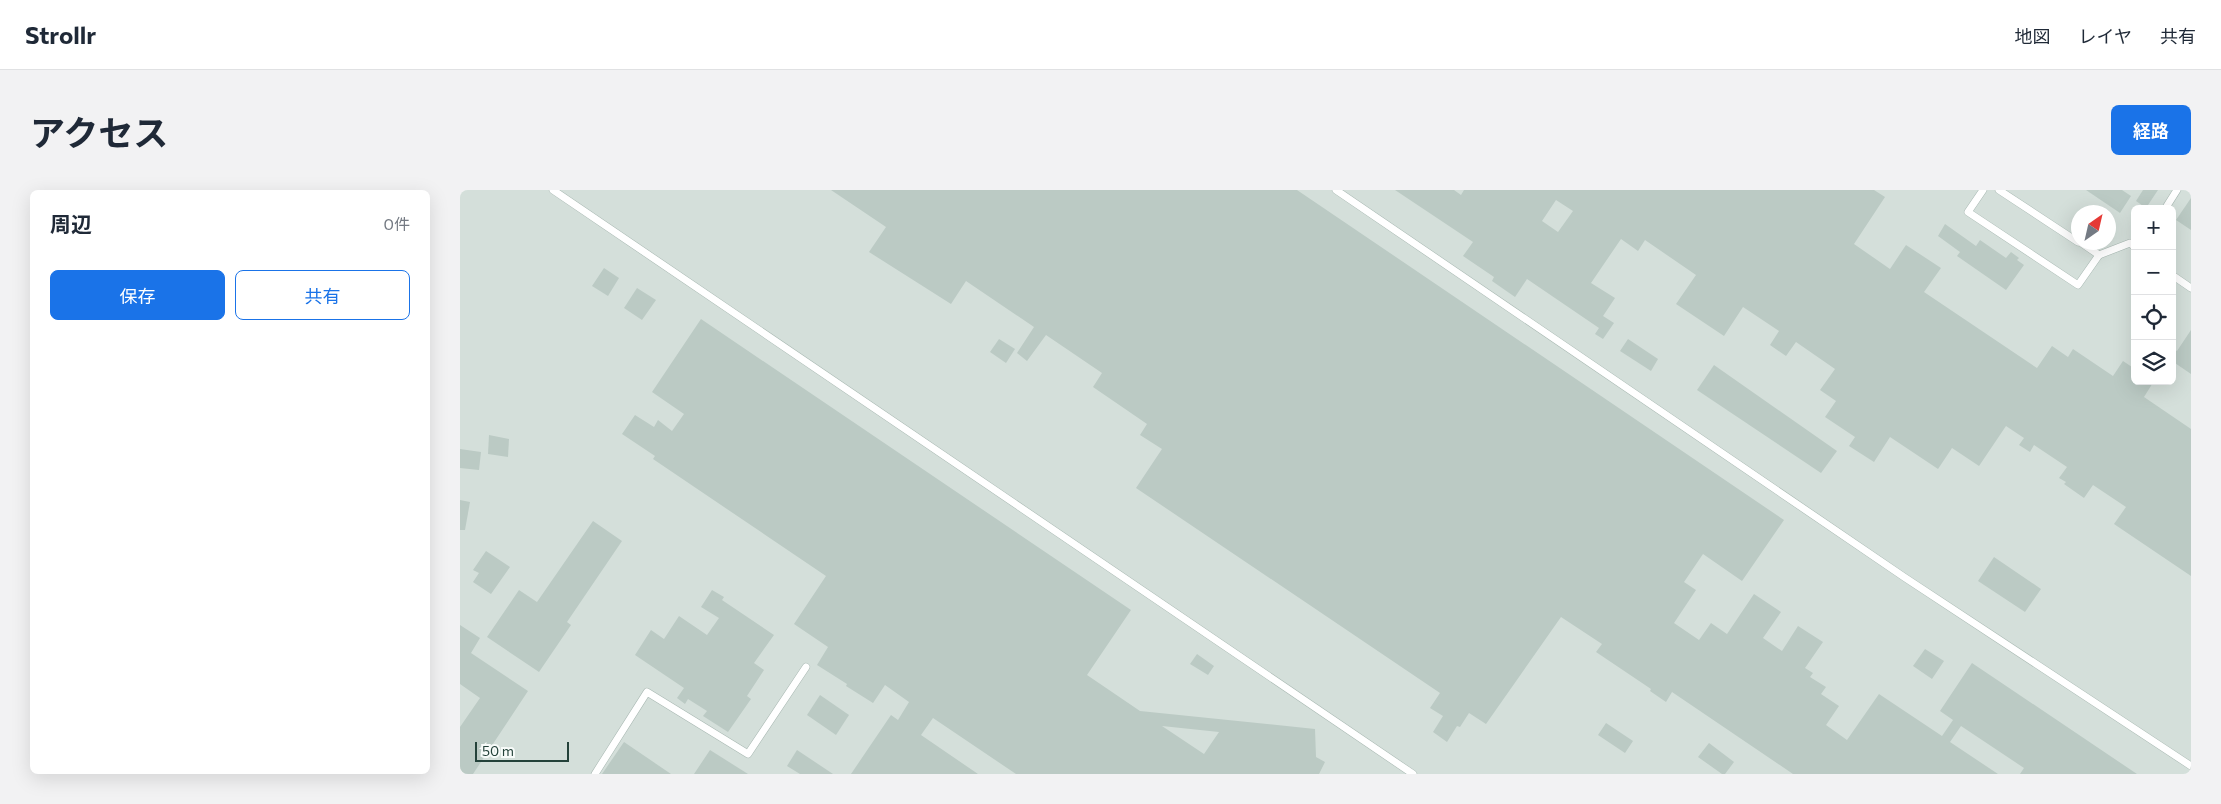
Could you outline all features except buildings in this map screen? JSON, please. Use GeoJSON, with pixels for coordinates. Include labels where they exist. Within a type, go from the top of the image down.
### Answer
{"type":"FeatureCollection","features":[{"type":"Feature","properties":{"kind":"lane"},"geometry":{"type":"LineString","coordinates":[[553,190],[1413,774]]}},
{"type":"Feature","properties":{"kind":"lane"},"geometry":{"type":"LineString","coordinates":[[1336,190],[1904,577],[2191,766]]}},
{"type":"Feature","properties":{"kind":"lane"},"geometry":{"type":"LineString","coordinates":[[1983,190],[1968,212],[2078,285],[2099,255],[2131,245]]}},
{"type":"Feature","properties":{"kind":"lane"},"geometry":{"type":"LineString","coordinates":[[1999,190],[2071,237]]}},
{"type":"Feature","properties":{"kind":"lane"},"geometry":{"type":"LineString","coordinates":[[2168,205],[2177,190]]}},
{"type":"Feature","properties":{"kind":"lane"},"geometry":{"type":"LineString","coordinates":[[2091,250],[2099,255]]}},
{"type":"Feature","properties":{"kind":"lane"},"geometry":{"type":"LineString","coordinates":[[2176,278],[2191,288]]}},
{"type":"Feature","properties":{"kind":"lane"},"geometry":{"type":"LineString","coordinates":[[594,774],[647,692],[748,754],[806,667]]}},
{"type":"Feature","properties":{"kind":"shaded area"},"geometry":{"type":"Polygon","coordinates":[[[460,190],[2191,190],[2191,774],[460,774],[460,190]]]}}]}
